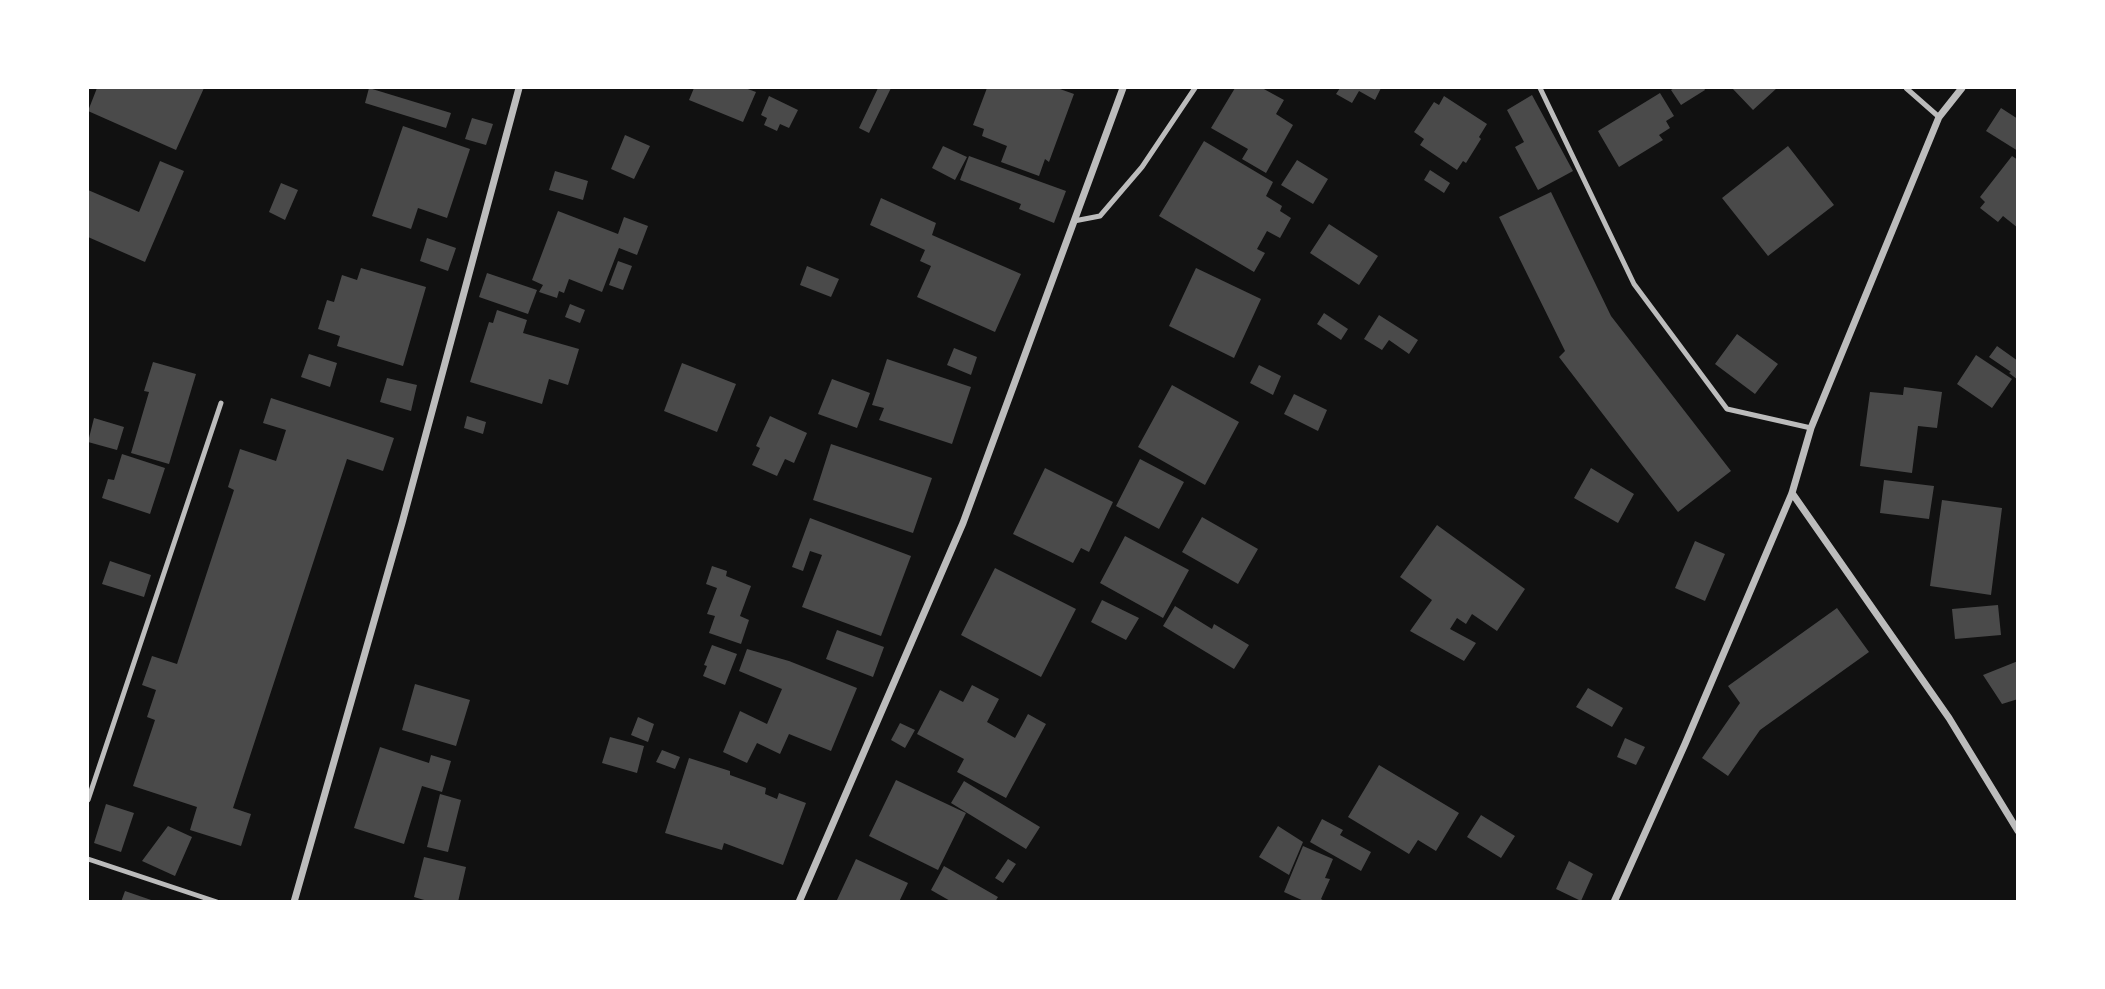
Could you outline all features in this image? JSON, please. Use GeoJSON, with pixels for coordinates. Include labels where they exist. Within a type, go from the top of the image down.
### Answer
{"type":"FeatureCollection","features":[{"type":"Feature","properties":{"kind":"street"},"geometry":{"type":"LineString","coordinates":[[294,901],[402,523],[519,88]]}},
{"type":"Feature","properties":{"kind":"street"},"geometry":{"type":"LineString","coordinates":[[799,901],[963,523],[1123,88]]}},
{"type":"Feature","properties":{"kind":"street"},"geometry":{"type":"LineString","coordinates":[[1614,901],[1691,732],[1792,493],[1811,428],[1939,117],[1962,88]]}},
{"type":"Feature","properties":{"kind":"street"},"geometry":{"type":"LineString","coordinates":[[1792,493],[1949,718],[2018,831]]}},
{"type":"Feature","properties":{"kind":"lane"},"geometry":{"type":"LineString","coordinates":[[1074,221],[1100,216],[1142,167],[1195,88]]}},
{"type":"Feature","properties":{"kind":"lane"},"geometry":{"type":"LineString","coordinates":[[1539,88],[1634,284],[1727,409],[1811,428]]}},
{"type":"Feature","properties":{"kind":"lane"},"geometry":{"type":"LineString","coordinates":[[1906,88],[1939,117]]}},
{"type":"Feature","properties":{"kind":"lane"},"geometry":{"type":"LineString","coordinates":[[88,800],[221,403]]}},
{"type":"Feature","properties":{"kind":"lane"},"geometry":{"type":"LineString","coordinates":[[88,859],[217,901]]}},
{"type":"Feature","properties":{"kind":"building"},"geometry":{"type":"Polygon","coordinates":[[[97,88],[204,88],[176,150],[88,111],[97,88]]]}},
{"type":"Feature","properties":{"kind":"building"},"geometry":{"type":"Polygon","coordinates":[[[369,88],[451,113],[446,128],[365,103],[369,88]]]}},
{"type":"Feature","properties":{"kind":"building"},"geometry":{"type":"Polygon","coordinates":[[[694,88],[745,88],[756,92],[743,122],[689,100],[694,88]]]}},
{"type":"Feature","properties":{"kind":"building"},"geometry":{"type":"Polygon","coordinates":[[[878,88],[891,88],[869,133],[859,128],[878,88]]]}},
{"type":"Feature","properties":{"kind":"building"},"geometry":{"type":"Polygon","coordinates":[[[987,88],[1057,88],[1074,94],[1049,162],[1045,159],[1039,176],[1001,162],[1007,146],[982,136],[984,129],[973,125],[987,88]]]}},
{"type":"Feature","properties":{"kind":"building"},"geometry":{"type":"Polygon","coordinates":[[[1235,88],[1262,88],[1284,100],[1276,114],[1293,125],[1266,173],[1242,159],[1248,149],[1211,128],[1235,88]]]}},
{"type":"Feature","properties":{"kind":"building"},"geometry":{"type":"Polygon","coordinates":[[[1340,88],[1381,88],[1375,100],[1359,91],[1352,103],[1336,94],[1340,88]]]}},
{"type":"Feature","properties":{"kind":"building"},"geometry":{"type":"Polygon","coordinates":[[[1732,88],[1777,88],[1753,110],[1732,88]]]}},
{"type":"Feature","properties":{"kind":"building"},"geometry":{"type":"Polygon","coordinates":[[[1671,90],[1705,90],[1681,105],[1671,90]]]}},
{"type":"Feature","properties":{"kind":"building"},"geometry":{"type":"Polygon","coordinates":[[[1660,93],[1674,116],[1666,121],[1670,128],[1659,135],[1663,140],[1619,167],[1598,131],[1660,93]]]}},
{"type":"Feature","properties":{"kind":"building"},"geometry":{"type":"Polygon","coordinates":[[[1532,95],[1573,171],[1538,190],[1515,147],[1524,142],[1507,110],[1532,95]]]}},
{"type":"Feature","properties":{"kind":"building"},"geometry":{"type":"Polygon","coordinates":[[[769,96],[798,110],[789,128],[780,124],[777,131],[764,125],[767,118],[761,115],[769,96]]]}},
{"type":"Feature","properties":{"kind":"building"},"geometry":{"type":"Polygon","coordinates":[[[1444,96],[1487,124],[1466,163],[1463,161],[1457,170],[1420,145],[1424,139],[1414,132],[1434,102],[1439,105],[1444,96]]]}},
{"type":"Feature","properties":{"kind":"building"},"geometry":{"type":"Polygon","coordinates":[[[2001,108],[2018,119],[2018,151],[1986,131],[2001,108]]]}},
{"type":"Feature","properties":{"kind":"building"},"geometry":{"type":"Polygon","coordinates":[[[472,118],[493,124],[486,145],[465,139],[472,118]]]}},
{"type":"Feature","properties":{"kind":"building"},"geometry":{"type":"Polygon","coordinates":[[[403,126],[470,149],[447,218],[418,208],[411,229],[372,216],[403,126]]]}},
{"type":"Feature","properties":{"kind":"building"},"geometry":{"type":"Polygon","coordinates":[[[625,135],[650,146],[634,179],[611,169],[625,135]]]}},
{"type":"Feature","properties":{"kind":"building"},"geometry":{"type":"Polygon","coordinates":[[[1204,141],[1273,182],[1266,196],[1282,206],[1280,211],[1291,218],[1280,238],[1267,231],[1257,249],[1265,253],[1254,272],[1159,216],[1204,141]]]}},
{"type":"Feature","properties":{"kind":"building"},"geometry":{"type":"Polygon","coordinates":[[[943,146],[967,157],[955,180],[932,168],[943,146]]]}},
{"type":"Feature","properties":{"kind":"building"},"geometry":{"type":"Polygon","coordinates":[[[1788,146],[1834,205],[1768,256],[1722,198],[1788,146]]]}},
{"type":"Feature","properties":{"kind":"building"},"geometry":{"type":"Polygon","coordinates":[[[969,156],[1066,191],[1054,223],[1019,209],[1021,204],[960,180],[969,156]]]}},
{"type":"Feature","properties":{"kind":"building"},"geometry":{"type":"Polygon","coordinates":[[[2012,156],[2018,160],[2018,228],[2003,216],[1998,222],[1980,208],[1985,202],[1980,197],[2012,156]]]}},
{"type":"Feature","properties":{"kind":"building"},"geometry":{"type":"Polygon","coordinates":[[[1297,160],[1328,179],[1313,204],[1281,185],[1297,160]]]}},
{"type":"Feature","properties":{"kind":"building"},"geometry":{"type":"Polygon","coordinates":[[[160,161],[184,171],[145,262],[88,237],[88,190],[139,212],[160,161]]]}},
{"type":"Feature","properties":{"kind":"building"},"geometry":{"type":"Polygon","coordinates":[[[1430,170],[1450,183],[1444,193],[1424,180],[1430,170]]]}},
{"type":"Feature","properties":{"kind":"building"},"geometry":{"type":"Polygon","coordinates":[[[555,171],[588,181],[583,200],[549,190],[555,171]]]}},
{"type":"Feature","properties":{"kind":"building"},"geometry":{"type":"Polygon","coordinates":[[[281,183],[298,190],[285,220],[269,212],[281,183]]]}},
{"type":"Feature","properties":{"kind":"building"},"geometry":{"type":"Polygon","coordinates":[[[1551,192],[1611,316],[1731,471],[1678,512],[1559,357],[1565,351],[1499,217],[1551,192]]]}},
{"type":"Feature","properties":{"kind":"building"},"geometry":{"type":"Polygon","coordinates":[[[881,198],[936,223],[932,235],[1021,274],[995,332],[917,297],[931,266],[920,261],[925,250],[870,225],[881,198]]]}},
{"type":"Feature","properties":{"kind":"building"},"geometry":{"type":"Polygon","coordinates":[[[558,211],[618,234],[624,217],[648,226],[637,255],[619,248],[602,292],[569,279],[564,293],[559,291],[557,298],[539,292],[543,285],[532,280],[558,211]]]}},
{"type":"Feature","properties":{"kind":"building"},"geometry":{"type":"Polygon","coordinates":[[[1329,224],[1378,256],[1359,285],[1310,253],[1329,224]]]}},
{"type":"Feature","properties":{"kind":"building"},"geometry":{"type":"Polygon","coordinates":[[[427,238],[456,248],[448,271],[420,261],[427,238]]]}},
{"type":"Feature","properties":{"kind":"building"},"geometry":{"type":"Polygon","coordinates":[[[618,261],[632,266],[623,290],[609,285],[618,261]]]}},
{"type":"Feature","properties":{"kind":"building"},"geometry":{"type":"Polygon","coordinates":[[[807,266],[839,279],[831,297],[800,285],[807,266]]]}},
{"type":"Feature","properties":{"kind":"building"},"geometry":{"type":"Polygon","coordinates":[[[361,268],[426,287],[403,366],[337,346],[340,336],[318,329],[327,300],[334,302],[342,275],[357,280],[361,268]]]}},
{"type":"Feature","properties":{"kind":"building"},"geometry":{"type":"Polygon","coordinates":[[[1196,268],[1261,299],[1234,358],[1169,326],[1196,268]]]}},
{"type":"Feature","properties":{"kind":"building"},"geometry":{"type":"Polygon","coordinates":[[[487,273],[537,290],[528,314],[479,297],[487,273]]]}},
{"type":"Feature","properties":{"kind":"building"},"geometry":{"type":"Polygon","coordinates":[[[570,304],[585,310],[580,323],[565,317],[570,304]]]}},
{"type":"Feature","properties":{"kind":"building"},"geometry":{"type":"Polygon","coordinates":[[[497,310],[527,320],[523,333],[579,349],[568,385],[549,379],[542,404],[470,382],[489,322],[493,323],[497,310]]]}},
{"type":"Feature","properties":{"kind":"building"},"geometry":{"type":"Polygon","coordinates":[[[1324,313],[1348,329],[1341,340],[1317,324],[1324,313]]]}},
{"type":"Feature","properties":{"kind":"building"},"geometry":{"type":"Polygon","coordinates":[[[1379,315],[1418,340],[1409,354],[1389,340],[1382,350],[1364,339],[1379,315]]]}},
{"type":"Feature","properties":{"kind":"building"},"geometry":{"type":"Polygon","coordinates":[[[1737,334],[1778,364],[1755,394],[1715,364],[1737,334]]]}},
{"type":"Feature","properties":{"kind":"building"},"geometry":{"type":"Polygon","coordinates":[[[1997,346],[2018,361],[2018,380],[1989,357],[1997,346]]]}},
{"type":"Feature","properties":{"kind":"building"},"geometry":{"type":"Polygon","coordinates":[[[954,348],[977,357],[971,375],[947,365],[954,348]]]}},
{"type":"Feature","properties":{"kind":"building"},"geometry":{"type":"Polygon","coordinates":[[[309,354],[337,363],[330,387],[301,377],[309,354]]]}},
{"type":"Feature","properties":{"kind":"building"},"geometry":{"type":"Polygon","coordinates":[[[1976,355],[2012,379],[1992,408],[1957,384],[1976,355]]]}},
{"type":"Feature","properties":{"kind":"building"},"geometry":{"type":"Polygon","coordinates":[[[887,359],[971,387],[952,444],[879,420],[884,408],[872,405],[887,359]]]}},
{"type":"Feature","properties":{"kind":"building"},"geometry":{"type":"Polygon","coordinates":[[[153,362],[196,374],[169,464],[131,453],[149,392],[144,391],[153,362]]]}},
{"type":"Feature","properties":{"kind":"building"},"geometry":{"type":"Polygon","coordinates":[[[682,363],[736,384],[717,432],[664,411],[682,363]]]}},
{"type":"Feature","properties":{"kind":"building"},"geometry":{"type":"Polygon","coordinates":[[[1259,365],[1281,376],[1273,395],[1250,383],[1259,365]]]}},
{"type":"Feature","properties":{"kind":"building"},"geometry":{"type":"Polygon","coordinates":[[[387,378],[417,385],[411,411],[380,402],[387,378]]]}},
{"type":"Feature","properties":{"kind":"building"},"geometry":{"type":"Polygon","coordinates":[[[832,379],[870,393],[857,428],[818,414],[832,379]]]}},
{"type":"Feature","properties":{"kind":"building"},"geometry":{"type":"Polygon","coordinates":[[[1172,385],[1239,422],[1205,485],[1138,447],[1172,385]]]}},
{"type":"Feature","properties":{"kind":"building"},"geometry":{"type":"Polygon","coordinates":[[[1904,387],[1942,392],[1937,428],[1918,426],[1912,473],[1860,466],[1870,392],[1903,395],[1904,387]]]}},
{"type":"Feature","properties":{"kind":"building"},"geometry":{"type":"Polygon","coordinates":[[[1294,394],[1327,410],[1318,431],[1284,414],[1294,394]]]}},
{"type":"Feature","properties":{"kind":"building"},"geometry":{"type":"Polygon","coordinates":[[[271,398],[394,438],[383,471],[347,459],[233,808],[251,814],[241,846],[190,830],[197,807],[133,786],[155,720],[147,717],[156,690],[142,685],[152,656],[177,664],[234,490],[228,487],[240,449],[276,461],[286,430],[263,423],[271,398]]]}},
{"type":"Feature","properties":{"kind":"building"},"geometry":{"type":"Polygon","coordinates":[[[467,416],[486,422],[483,434],[464,428],[467,416]]]}},
{"type":"Feature","properties":{"kind":"building"},"geometry":{"type":"Polygon","coordinates":[[[770,416],[807,433],[794,463],[785,459],[777,476],[752,465],[760,448],[756,446],[770,416]]]}},
{"type":"Feature","properties":{"kind":"building"},"geometry":{"type":"Polygon","coordinates":[[[94,418],[124,427],[117,450],[88,442],[94,418]]]}},
{"type":"Feature","properties":{"kind":"building"},"geometry":{"type":"Polygon","coordinates":[[[831,444],[932,478],[913,533],[813,500],[831,444]]]}},
{"type":"Feature","properties":{"kind":"building"},"geometry":{"type":"Polygon","coordinates":[[[122,454],[165,468],[150,514],[102,498],[108,479],[114,480],[122,454]]]}},
{"type":"Feature","properties":{"kind":"building"},"geometry":{"type":"Polygon","coordinates":[[[1140,459],[1184,482],[1159,529],[1116,506],[1140,459]]]}},
{"type":"Feature","properties":{"kind":"building"},"geometry":{"type":"Polygon","coordinates":[[[1045,468],[1113,502],[1089,552],[1081,548],[1073,563],[1013,534],[1045,468]]]}},
{"type":"Feature","properties":{"kind":"building"},"geometry":{"type":"Polygon","coordinates":[[[1591,468],[1634,494],[1618,523],[1574,498],[1591,468]]]}},
{"type":"Feature","properties":{"kind":"building"},"geometry":{"type":"Polygon","coordinates":[[[1884,480],[1934,486],[1929,519],[1880,513],[1884,480]]]}},
{"type":"Feature","properties":{"kind":"building"},"geometry":{"type":"Polygon","coordinates":[[[1942,500],[2002,508],[1991,595],[1930,586],[1942,500]]]}},
{"type":"Feature","properties":{"kind":"building"},"geometry":{"type":"Polygon","coordinates":[[[1202,517],[1258,549],[1238,584],[1182,552],[1202,517]]]}},
{"type":"Feature","properties":{"kind":"building"},"geometry":{"type":"Polygon","coordinates":[[[810,518],[911,556],[881,636],[802,607],[822,555],[810,551],[803,571],[792,567],[810,518]]]}},
{"type":"Feature","properties":{"kind":"building"},"geometry":{"type":"Polygon","coordinates":[[[1437,525],[1525,589],[1497,631],[1472,614],[1466,624],[1457,618],[1450,629],[1476,643],[1464,661],[1410,631],[1432,600],[1400,577],[1437,525]]]}},
{"type":"Feature","properties":{"kind":"building"},"geometry":{"type":"Polygon","coordinates":[[[1125,536],[1189,570],[1163,618],[1100,583],[1125,536]]]}},
{"type":"Feature","properties":{"kind":"building"},"geometry":{"type":"Polygon","coordinates":[[[1695,541],[1725,554],[1705,601],[1675,588],[1695,541]]]}},
{"type":"Feature","properties":{"kind":"building"},"geometry":{"type":"Polygon","coordinates":[[[110,561],[151,575],[144,597],[102,584],[110,561]]]}},
{"type":"Feature","properties":{"kind":"building"},"geometry":{"type":"Polygon","coordinates":[[[712,566],[727,571],[726,576],[751,586],[740,616],[749,620],[741,644],[709,633],[715,616],[707,614],[717,588],[706,584],[712,566]]]}},
{"type":"Feature","properties":{"kind":"building"},"geometry":{"type":"Polygon","coordinates":[[[995,568],[1076,609],[1041,677],[961,635],[995,568]]]}},
{"type":"Feature","properties":{"kind":"building"},"geometry":{"type":"Polygon","coordinates":[[[1102,600],[1139,618],[1126,640],[1091,622],[1102,600]]]}},
{"type":"Feature","properties":{"kind":"building"},"geometry":{"type":"Polygon","coordinates":[[[1998,605],[2001,635],[1955,639],[1952,609],[1998,605]]]}},
{"type":"Feature","properties":{"kind":"building"},"geometry":{"type":"Polygon","coordinates":[[[1175,606],[1212,629],[1214,624],[1249,645],[1234,669],[1163,626],[1175,606]]]}},
{"type":"Feature","properties":{"kind":"building"},"geometry":{"type":"Polygon","coordinates":[[[1837,608],[1869,652],[1760,730],[1728,776],[1702,758],[1740,703],[1728,686],[1837,608]]]}},
{"type":"Feature","properties":{"kind":"building"},"geometry":{"type":"Polygon","coordinates":[[[837,630],[884,647],[873,677],[826,659],[837,630]]]}},
{"type":"Feature","properties":{"kind":"building"},"geometry":{"type":"Polygon","coordinates":[[[712,645],[737,654],[725,685],[703,676],[707,666],[704,665],[712,645]]]}},
{"type":"Feature","properties":{"kind":"building"},"geometry":{"type":"Polygon","coordinates":[[[747,649],[789,661],[857,688],[831,751],[789,734],[780,754],[757,743],[747,763],[723,752],[740,711],[767,724],[782,689],[739,671],[747,649]]]}},
{"type":"Feature","properties":{"kind":"building"},"geometry":{"type":"Polygon","coordinates":[[[2018,661],[2018,699],[2002,704],[1983,675],[2018,661]]]}},
{"type":"Feature","properties":{"kind":"building"},"geometry":{"type":"Polygon","coordinates":[[[415,684],[470,700],[456,746],[402,730],[415,684]]]}},
{"type":"Feature","properties":{"kind":"building"},"geometry":{"type":"Polygon","coordinates":[[[972,685],[999,699],[987,722],[1015,738],[1028,714],[1046,724],[1006,798],[957,772],[964,759],[917,734],[940,690],[963,702],[972,685]]]}},
{"type":"Feature","properties":{"kind":"building"},"geometry":{"type":"Polygon","coordinates":[[[1588,688],[1623,708],[1612,727],[1576,707],[1588,688]]]}},
{"type":"Feature","properties":{"kind":"building"},"geometry":{"type":"Polygon","coordinates":[[[638,717],[654,724],[648,742],[631,735],[638,717]]]}},
{"type":"Feature","properties":{"kind":"building"},"geometry":{"type":"Polygon","coordinates":[[[900,723],[915,730],[905,748],[891,740],[900,723]]]}},
{"type":"Feature","properties":{"kind":"building"},"geometry":{"type":"Polygon","coordinates":[[[610,737],[644,746],[637,773],[602,763],[610,737]]]}},
{"type":"Feature","properties":{"kind":"building"},"geometry":{"type":"Polygon","coordinates":[[[1625,738],[1645,747],[1636,765],[1617,757],[1625,738]]]}},
{"type":"Feature","properties":{"kind":"building"},"geometry":{"type":"Polygon","coordinates":[[[380,747],[429,763],[431,755],[451,761],[442,792],[422,786],[404,844],[354,828],[380,747]]]}},
{"type":"Feature","properties":{"kind":"building"},"geometry":{"type":"Polygon","coordinates":[[[662,750],[680,757],[675,769],[656,762],[662,750]]]}},
{"type":"Feature","properties":{"kind":"building"},"geometry":{"type":"Polygon","coordinates":[[[689,758],[730,771],[730,775],[766,788],[765,794],[777,799],[779,793],[806,803],[783,865],[724,843],[722,850],[665,833],[689,758]]]}},
{"type":"Feature","properties":{"kind":"building"},"geometry":{"type":"Polygon","coordinates":[[[1379,765],[1459,813],[1436,851],[1418,840],[1409,854],[1348,817],[1379,765]]]}},
{"type":"Feature","properties":{"kind":"building"},"geometry":{"type":"Polygon","coordinates":[[[896,780],[966,813],[938,870],[869,836],[896,780]]]}},
{"type":"Feature","properties":{"kind":"building"},"geometry":{"type":"Polygon","coordinates":[[[964,781],[1040,827],[1026,849],[951,803],[964,781]]]}},
{"type":"Feature","properties":{"kind":"building"},"geometry":{"type":"Polygon","coordinates":[[[440,794],[461,800],[448,852],[427,847],[440,794]]]}},
{"type":"Feature","properties":{"kind":"building"},"geometry":{"type":"Polygon","coordinates":[[[106,804],[134,813],[121,852],[94,843],[106,804]]]}},
{"type":"Feature","properties":{"kind":"building"},"geometry":{"type":"Polygon","coordinates":[[[1481,815],[1515,836],[1501,858],[1467,837],[1481,815]]]}},
{"type":"Feature","properties":{"kind":"building"},"geometry":{"type":"Polygon","coordinates":[[[1322,819],[1343,830],[1340,835],[1371,852],[1361,871],[1310,842],[1322,819]]]}},
{"type":"Feature","properties":{"kind":"building"},"geometry":{"type":"Polygon","coordinates":[[[168,826],[192,837],[175,876],[142,861],[168,826]]]}},
{"type":"Feature","properties":{"kind":"building"},"geometry":{"type":"Polygon","coordinates":[[[1278,826],[1303,842],[1289,875],[1259,857],[1278,826]]]}},
{"type":"Feature","properties":{"kind":"building"},"geometry":{"type":"Polygon","coordinates":[[[1303,846],[1333,859],[1325,878],[1330,879],[1321,899],[1326,902],[1306,902],[1284,892],[1303,846]]]}},
{"type":"Feature","properties":{"kind":"building"},"geometry":{"type":"Polygon","coordinates":[[[424,857],[466,867],[458,902],[431,902],[414,897],[424,857]]]}},
{"type":"Feature","properties":{"kind":"building"},"geometry":{"type":"Polygon","coordinates":[[[856,859],[908,883],[899,902],[836,902],[856,859]]]}},
{"type":"Feature","properties":{"kind":"building"},"geometry":{"type":"Polygon","coordinates":[[[1008,859],[1016,864],[1003,883],[995,878],[1008,859]]]}},
{"type":"Feature","properties":{"kind":"building"},"geometry":{"type":"Polygon","coordinates":[[[1569,861],[1593,874],[1581,901],[1556,889],[1569,861]]]}},
{"type":"Feature","properties":{"kind":"building"},"geometry":{"type":"Polygon","coordinates":[[[944,866],[998,897],[995,902],[952,902],[931,890],[944,866]]]}},
{"type":"Feature","properties":{"kind":"building"},"geometry":{"type":"Polygon","coordinates":[[[125,891],[154,901],[121,902],[125,891]]]}}]}
